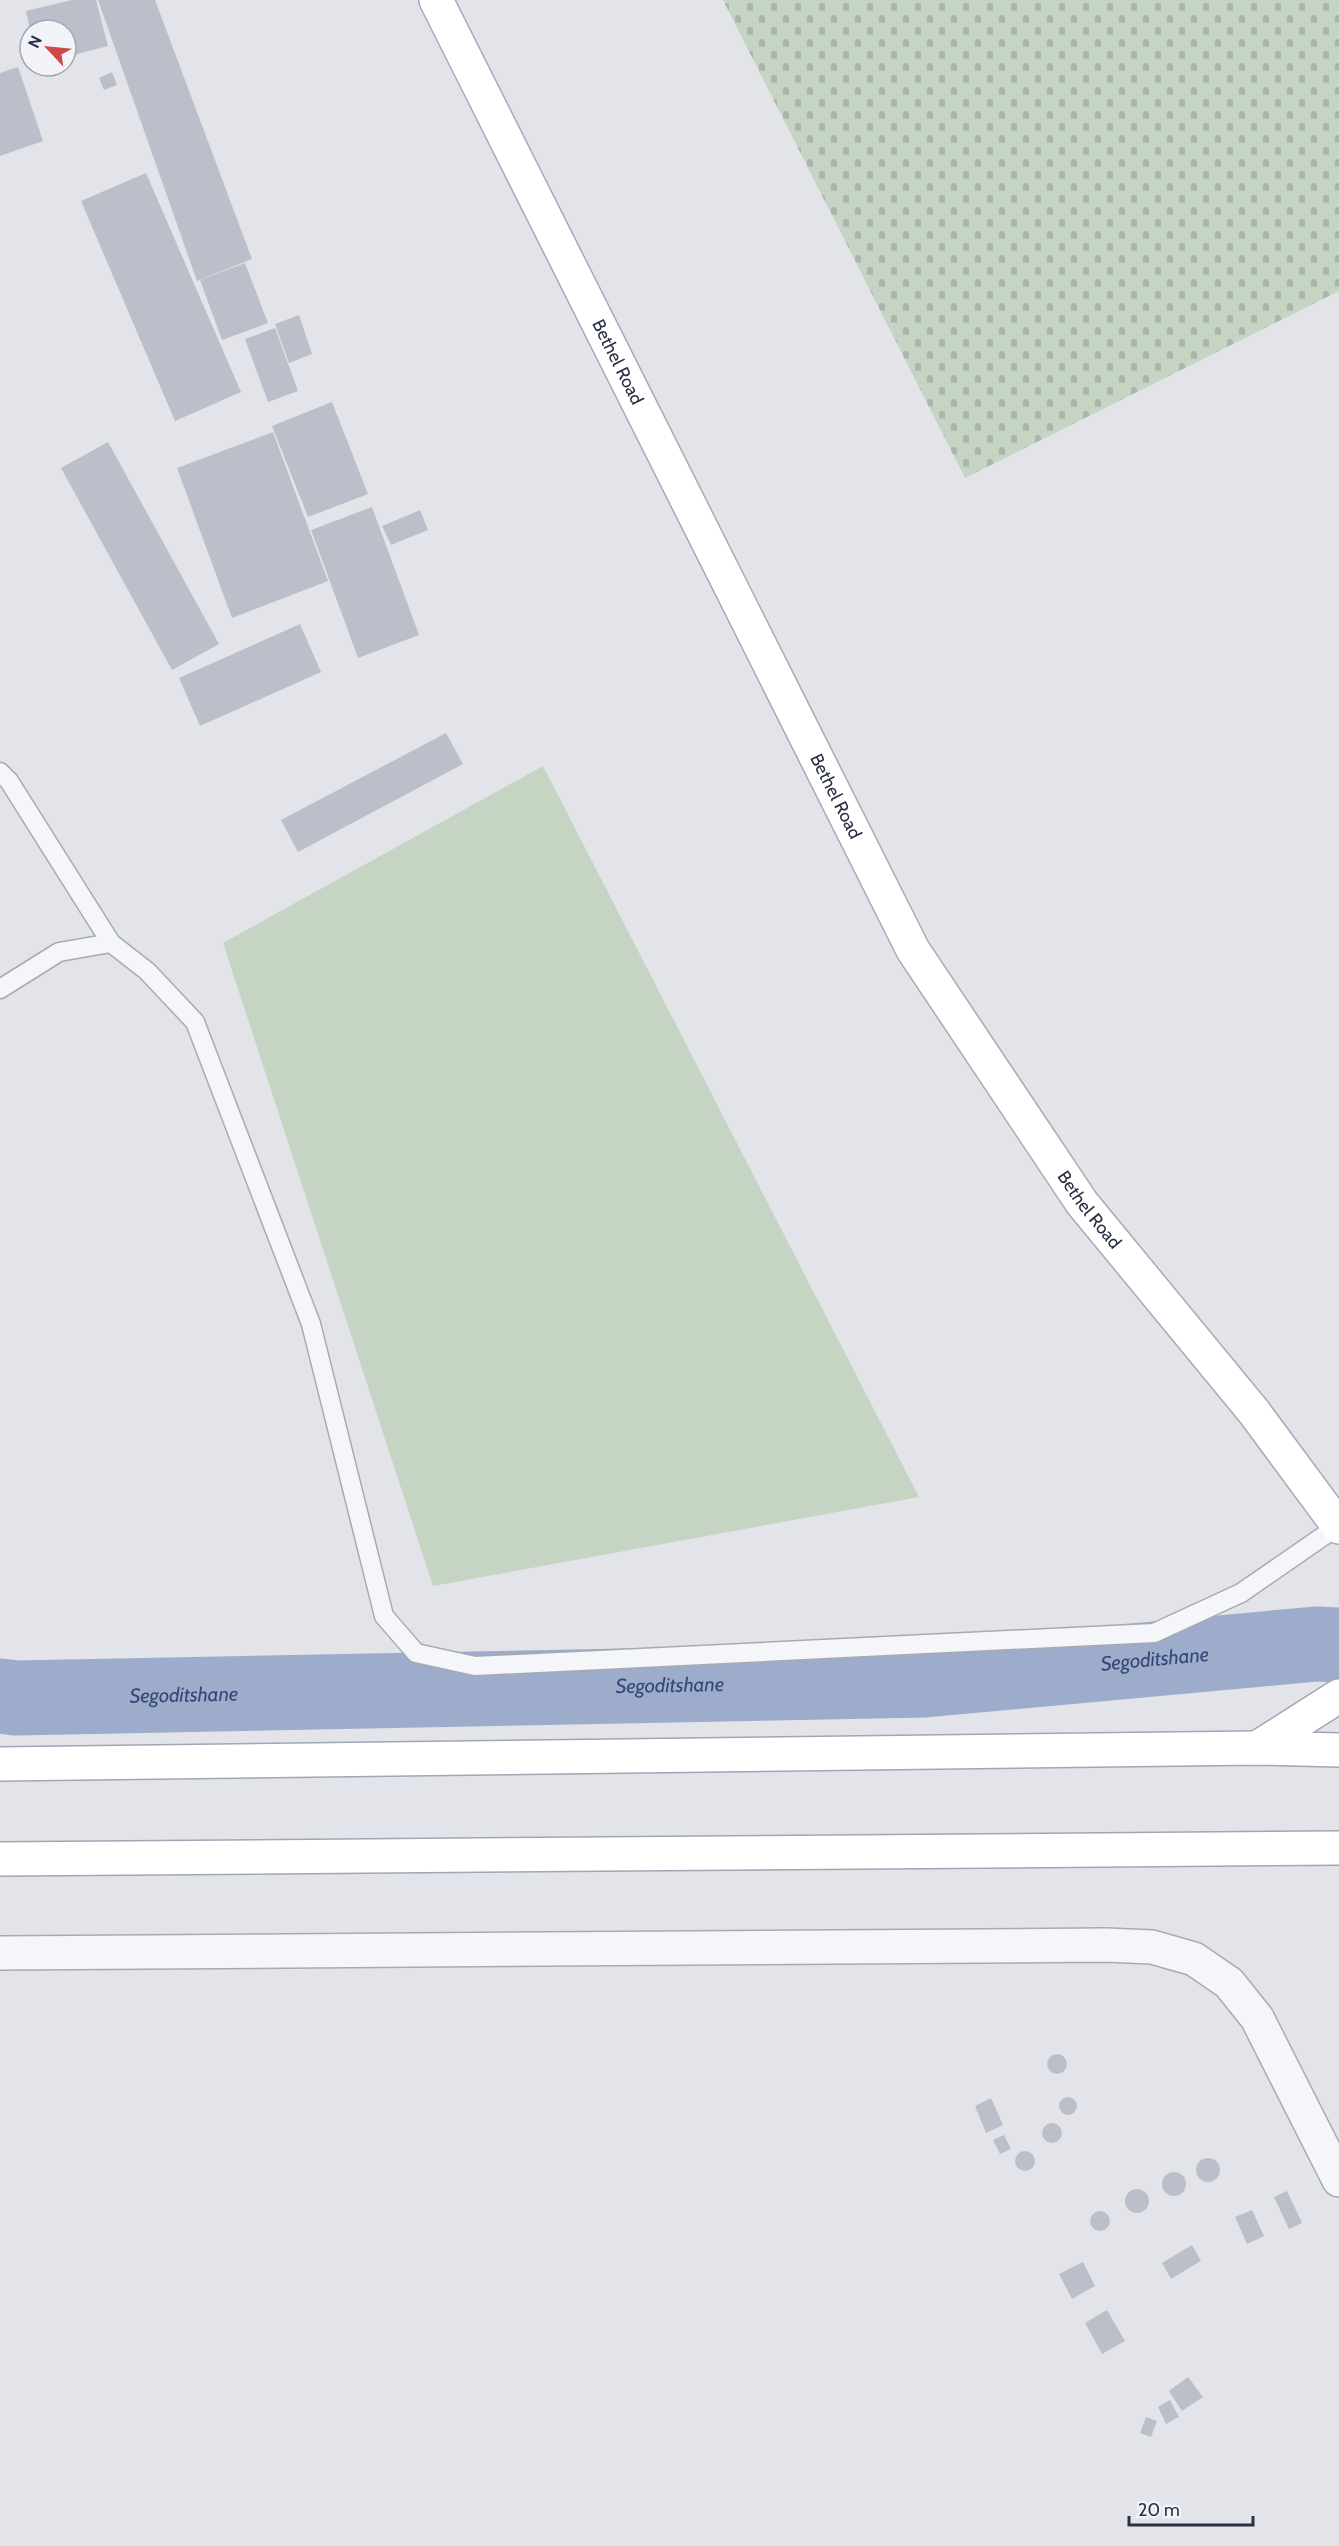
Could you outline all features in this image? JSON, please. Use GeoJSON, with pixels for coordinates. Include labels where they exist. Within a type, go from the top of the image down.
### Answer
{"type":"FeatureCollection","features":[{"type":"Feature","properties":{"kind":"main road","name":"Bethel Road"},"geometry":{"type":"LineString","coordinates":[[436,0],[913,950],[1082,1203],[1254,1412],[1339,1526]]}},
{"type":"Feature","properties":{"kind":"main road"},"geometry":{"type":"LineString","coordinates":[[1257,1748],[1339,1696]]}},
{"type":"Feature","properties":{"kind":"main road"},"geometry":{"type":"LineString","coordinates":[[0,1764],[1257,1748],[1339,1750]]}},
{"type":"Feature","properties":{"kind":"main road"},"geometry":{"type":"LineString","coordinates":[[0,1859],[1339,1848]]}},
{"type":"Feature","properties":{"kind":"street"},"geometry":{"type":"LineString","coordinates":[[0,1953],[1106,1945],[1152,1947],[1194,1959],[1229,1983],[1257,2018],[1339,2180]]}},
{"type":"Feature","properties":{"kind":"lane"},"geometry":{"type":"LineString","coordinates":[[0,771],[9,781],[111,944],[147,971],[195,1022],[311,1324],[384,1616],[416,1653],[475,1666],[1154,1633],[1241,1593],[1339,1526]]}},
{"type":"Feature","properties":{"kind":"lane"},"geometry":{"type":"LineString","coordinates":[[0,989],[59,952],[111,944]]}},
{"type":"Feature","properties":{"kind":"green space"},"geometry":{"type":"Polygon","coordinates":[[[723,0],[1339,0],[1339,291],[965,478],[723,0]]]}},
{"type":"Feature","properties":{"kind":"green space"},"geometry":{"type":"Polygon","coordinates":[[[543,766],[919,1497],[433,1586],[223,943],[543,766]]]}},
{"type":"Feature","properties":{"kind":"building"},"geometry":{"type":"Polygon","coordinates":[[[72,0],[96,0],[108,46],[78,54],[78,18],[27,18],[26,11],[72,0]]]}},
{"type":"Feature","properties":{"kind":"building"},"geometry":{"type":"Polygon","coordinates":[[[98,0],[155,0],[252,259],[197,281],[98,0]]]}},
{"type":"Feature","properties":{"kind":"building"},"geometry":{"type":"Polygon","coordinates":[[[18,67],[18,78],[22,78],[43,141],[0,156],[0,73],[18,67]]]}},
{"type":"Feature","properties":{"kind":"building"},"geometry":{"type":"Polygon","coordinates":[[[112,72],[117,85],[104,90],[99,78],[112,72]]]}},
{"type":"Feature","properties":{"kind":"building"},"geometry":{"type":"Polygon","coordinates":[[[146,173],[241,392],[175,421],[81,201],[146,173]]]}},
{"type":"Feature","properties":{"kind":"building"},"geometry":{"type":"Polygon","coordinates":[[[245,263],[268,323],[222,340],[200,280],[245,263]]]}},
{"type":"Feature","properties":{"kind":"building"},"geometry":{"type":"Polygon","coordinates":[[[299,315],[312,354],[289,363],[275,324],[299,315]]]}},
{"type":"Feature","properties":{"kind":"building"},"geometry":{"type":"Polygon","coordinates":[[[275,328],[298,391],[268,402],[245,339],[275,328]]]}},
{"type":"Feature","properties":{"kind":"building"},"geometry":{"type":"Polygon","coordinates":[[[332,402],[368,494],[308,517],[272,426],[332,402]]]}},
{"type":"Feature","properties":{"kind":"building"},"geometry":{"type":"Polygon","coordinates":[[[273,432],[328,581],[232,618],[177,468],[273,432]]]}},
{"type":"Feature","properties":{"kind":"building"},"geometry":{"type":"Polygon","coordinates":[[[108,442],[219,644],[172,670],[61,468],[108,442]]]}},
{"type":"Feature","properties":{"kind":"building"},"geometry":{"type":"Polygon","coordinates":[[[372,507],[419,635],[358,658],[311,530],[372,507]]]}},
{"type":"Feature","properties":{"kind":"building"},"geometry":{"type":"Polygon","coordinates":[[[420,510],[428,530],[391,545],[382,526],[420,510]]]}},
{"type":"Feature","properties":{"kind":"building"},"geometry":{"type":"Polygon","coordinates":[[[300,624],[321,672],[200,726],[179,678],[300,624]]]}},
{"type":"Feature","properties":{"kind":"building"},"geometry":{"type":"Polygon","coordinates":[[[446,733],[463,764],[298,852],[281,820],[446,733]]]}},
{"type":"Feature","properties":{"kind":"building"},"geometry":{"type":"Polygon","coordinates":[[[1057,2054],[1064,2057],[1067,2064],[1064,2071],[1057,2074],[1050,2071],[1047,2064],[1050,2057],[1057,2054]]]}},
{"type":"Feature","properties":{"kind":"building"},"geometry":{"type":"Polygon","coordinates":[[[1068,2097],[1074,2100],[1077,2106],[1074,2112],[1068,2115],[1062,2112],[1059,2106],[1062,2100],[1068,2097]]]}},
{"type":"Feature","properties":{"kind":"building"},"geometry":{"type":"Polygon","coordinates":[[[991,2098],[1003,2125],[986,2133],[975,2106],[991,2098]]]}},
{"type":"Feature","properties":{"kind":"building"},"geometry":{"type":"Polygon","coordinates":[[[1052,2123],[1059,2126],[1062,2133],[1059,2140],[1052,2143],[1045,2140],[1042,2133],[1045,2126],[1052,2123]]]}},
{"type":"Feature","properties":{"kind":"building"},"geometry":{"type":"Polygon","coordinates":[[[1004,2135],[1011,2149],[1000,2154],[993,2140],[1004,2135]]]}},
{"type":"Feature","properties":{"kind":"building"},"geometry":{"type":"Polygon","coordinates":[[[1021,2151],[1029,2151],[1035,2157],[1035,2165],[1029,2171],[1021,2171],[1015,2165],[1015,2157],[1021,2151]]]}},
{"type":"Feature","properties":{"kind":"building"},"geometry":{"type":"Polygon","coordinates":[[[1208,2158],[1216,2162],[1220,2170],[1216,2178],[1208,2182],[1200,2178],[1196,2170],[1200,2162],[1208,2158]]]}},
{"type":"Feature","properties":{"kind":"building"},"geometry":{"type":"Polygon","coordinates":[[[1174,2172],[1182,2176],[1186,2184],[1182,2192],[1174,2196],[1166,2192],[1162,2184],[1166,2176],[1174,2172]]]}},
{"type":"Feature","properties":{"kind":"building"},"geometry":{"type":"Polygon","coordinates":[[[1137,2189],[1142,2190],[1148,2196],[1148,2206],[1142,2212],[1137,2213],[1132,2212],[1126,2206],[1125,2201],[1126,2196],[1132,2190],[1137,2189]]]}},
{"type":"Feature","properties":{"kind":"building"},"geometry":{"type":"Polygon","coordinates":[[[1287,2191],[1302,2223],[1289,2229],[1274,2197],[1287,2191]]]}},
{"type":"Feature","properties":{"kind":"building"},"geometry":{"type":"Polygon","coordinates":[[[1252,2210],[1264,2236],[1247,2244],[1235,2217],[1252,2210]]]}},
{"type":"Feature","properties":{"kind":"building"},"geometry":{"type":"Polygon","coordinates":[[[1096,2211],[1104,2211],[1110,2217],[1110,2225],[1104,2231],[1096,2231],[1090,2225],[1090,2217],[1096,2211]]]}},
{"type":"Feature","properties":{"kind":"building"},"geometry":{"type":"Polygon","coordinates":[[[1192,2245],[1201,2261],[1171,2279],[1162,2263],[1192,2245]]]}},
{"type":"Feature","properties":{"kind":"building"},"geometry":{"type":"Polygon","coordinates":[[[1083,2262],[1095,2286],[1072,2299],[1059,2274],[1083,2262]]]}},
{"type":"Feature","properties":{"kind":"building"},"geometry":{"type":"Polygon","coordinates":[[[1107,2310],[1125,2341],[1102,2354],[1085,2323],[1107,2310]]]}},
{"type":"Feature","properties":{"kind":"building"},"geometry":{"type":"Polygon","coordinates":[[[1188,2377],[1203,2397],[1182,2411],[1169,2391],[1188,2377]]]}},
{"type":"Feature","properties":{"kind":"building"},"geometry":{"type":"Polygon","coordinates":[[[1170,2400],[1179,2417],[1166,2424],[1158,2407],[1170,2400]]]}},
{"type":"Feature","properties":{"kind":"building"},"geometry":{"type":"Polygon","coordinates":[[[1146,2417],[1157,2421],[1151,2437],[1140,2433],[1146,2417]]]}},
{"type":"Feature","properties":{"kind":"waterway","name":"Segoditshane"},"geometry":{"type":"LineString","coordinates":[[0,1696],[16,1698],[925,1680],[1316,1644],[1339,1645]]}}]}
